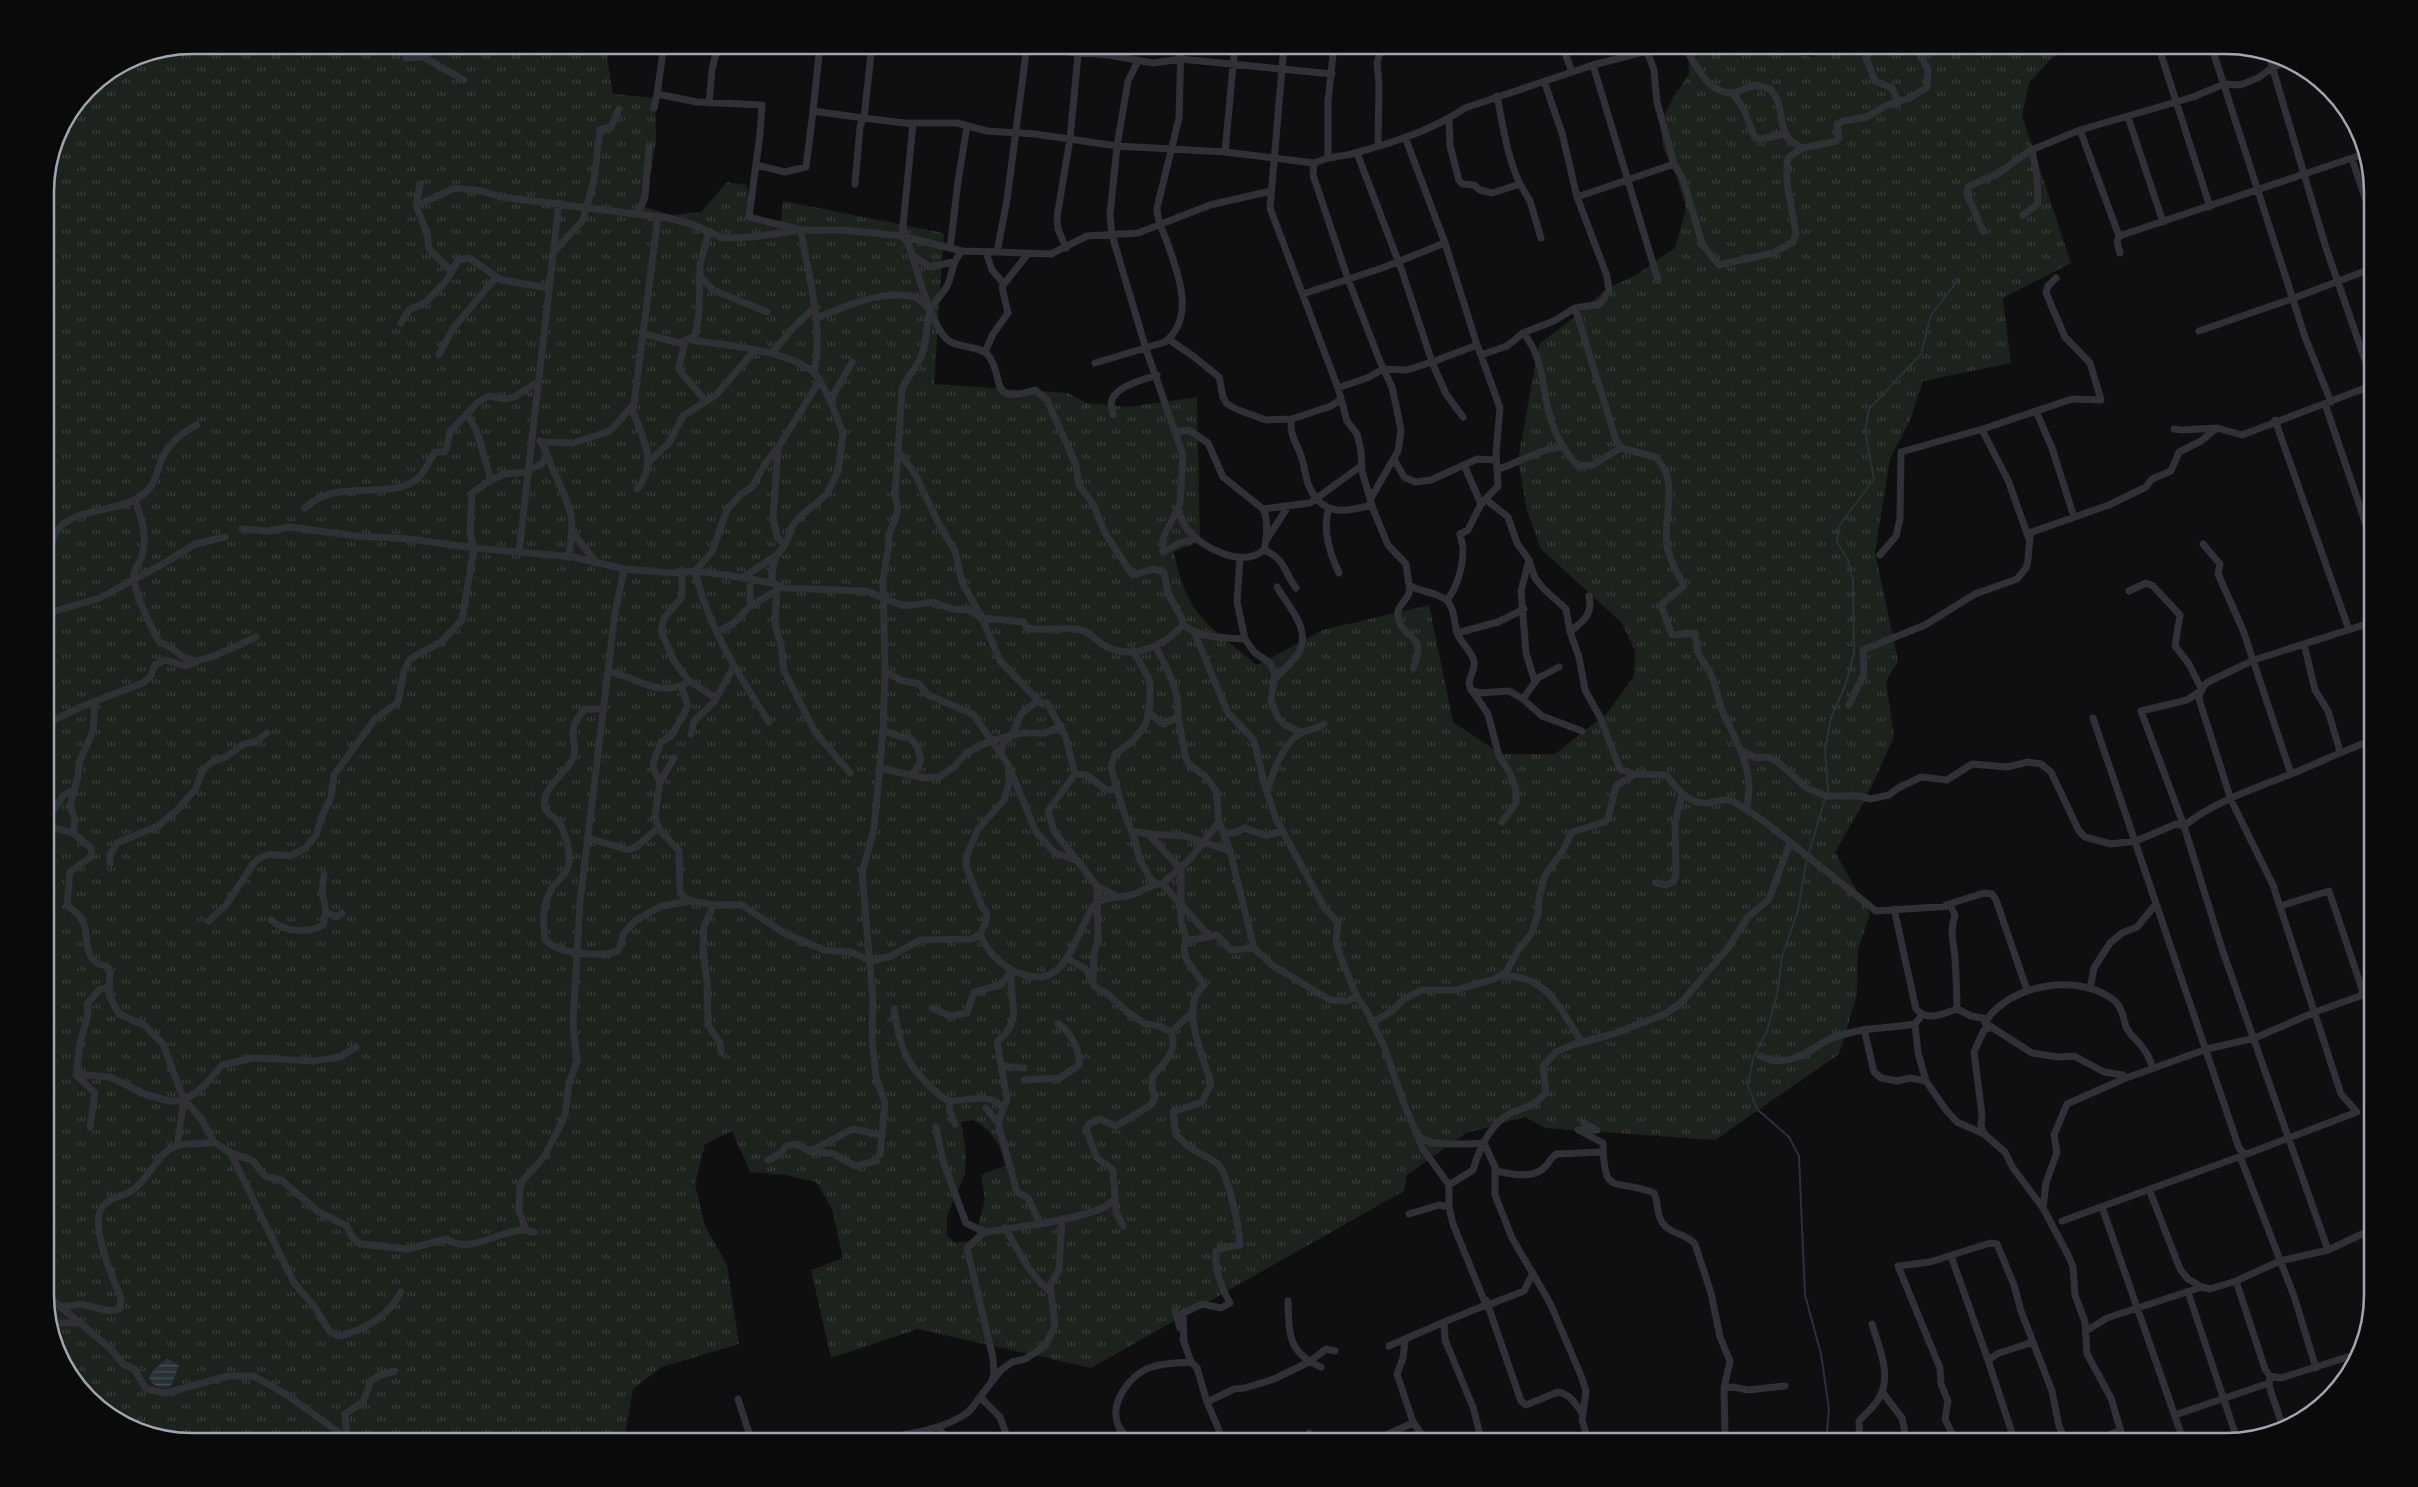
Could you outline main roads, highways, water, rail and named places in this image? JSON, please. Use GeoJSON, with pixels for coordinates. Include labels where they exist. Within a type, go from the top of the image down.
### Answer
{"type":"FeatureCollection","features":[{"type":"Feature","properties":{"kind":"waterway"},"geometry":{"type":"LineString","coordinates":[[1827,794],[1825,750],[1831,718],[1846,683],[1854,653],[1853,581],[1848,560],[1837,542],[1839,526],[1874,479],[1865,431],[1869,409],[1921,354],[1931,315],[1959,279]]}},
{"type":"Feature","properties":{"kind":"waterway"},"geometry":{"type":"LineString","coordinates":[[1809,853],[1825,798]]}},
{"type":"Feature","properties":{"kind":"waterway"},"geometry":{"type":"LineString","coordinates":[[1807,858],[1798,910],[1782,957],[1777,995],[1767,1031],[1753,1058],[1748,1086],[1757,1109],[1789,1137],[1799,1156],[1805,1295],[1821,1354],[1829,1409],[1827,1433]]}}]}
